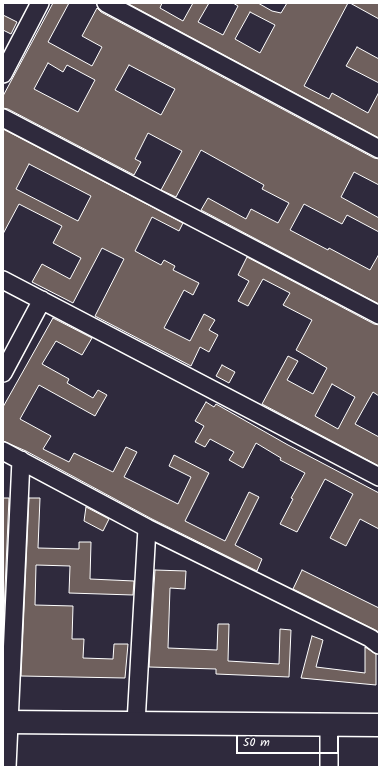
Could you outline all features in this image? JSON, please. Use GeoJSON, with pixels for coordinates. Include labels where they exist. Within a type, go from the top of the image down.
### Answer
{"type":"FeatureCollection","features":[{"type":"Feature","properties":{"kind":"main road"},"geometry":{"type":"LineString","coordinates":[[6,722],[379,725]]}},
{"type":"Feature","properties":{"kind":"street"},"geometry":{"type":"LineString","coordinates":[[3,74],[40,3]]}},
{"type":"Feature","properties":{"kind":"street"},"geometry":{"type":"LineString","coordinates":[[106,3],[379,149]]}},
{"type":"Feature","properties":{"kind":"street"},"geometry":{"type":"LineString","coordinates":[[3,118],[379,315]]}},
{"type":"Feature","properties":{"kind":"street"},"geometry":{"type":"LineString","coordinates":[[3,280],[379,477]]}},
{"type":"Feature","properties":{"kind":"street"},"geometry":{"type":"LineString","coordinates":[[3,373],[42,300]]}},
{"type":"Feature","properties":{"kind":"street"},"geometry":{"type":"LineString","coordinates":[[3,451],[147,528],[370,638],[379,645]]}},
{"type":"Feature","properties":{"kind":"street"},"geometry":{"type":"LineString","coordinates":[[7,767],[6,722],[21,460]]}},
{"type":"Feature","properties":{"kind":"street"},"geometry":{"type":"LineString","coordinates":[[136,723],[147,528]]}},
{"type":"Feature","properties":{"kind":"street"},"geometry":{"type":"LineString","coordinates":[[329,725],[329,767]]}},
{"type":"Feature","properties":{"kind":"building"},"geometry":{"type":"Polygon","coordinates":[[[53,3],[69,3],[48,42],[92,66],[102,47],[82,36],[97,8],[101,12],[374,158],[379,159],[379,185],[354,172],[341,197],[379,218],[379,232],[347,215],[342,224],[304,204],[290,230],[328,250],[329,248],[370,270],[379,254],[379,304],[201,210],[208,198],[246,219],[251,209],[278,223],[289,203],[262,189],[264,185],[201,150],[176,197],[161,190],[182,151],[148,133],[135,159],[141,162],[134,175],[8,109],[3,108],[3,96],[53,3]],[[48,63],[34,89],[78,112],[95,80],[67,65],[63,72],[48,63]],[[129,65],[115,90],[161,115],[175,89],[129,65]]]}},
{"type":"Feature","properties":{"kind":"building"},"geometry":{"type":"Polygon","coordinates":[[[127,3],[162,3],[160,8],[183,21],[193,3],[209,3],[198,22],[223,35],[238,6],[233,3],[258,3],[272,11],[281,13],[287,3],[348,3],[304,86],[329,99],[332,93],[368,113],[379,92],[379,138],[127,3]],[[250,12],[235,39],[260,53],[275,25],[250,12]]]}},
{"type":"Feature","properties":{"kind":"building"},"geometry":{"type":"Polygon","coordinates":[[[350,3],[379,3],[379,19],[350,3]]]}},
{"type":"Feature","properties":{"kind":"building"},"geometry":{"type":"Polygon","coordinates":[[[3,15],[17,22],[11,34],[3,30],[3,15]]]}},
{"type":"Feature","properties":{"kind":"building"},"geometry":{"type":"Polygon","coordinates":[[[357,47],[379,59],[379,83],[346,66],[357,47]]]}},
{"type":"Feature","properties":{"kind":"building"},"geometry":{"type":"Polygon","coordinates":[[[3,129],[183,223],[179,231],[152,217],[135,251],[161,265],[164,260],[175,266],[173,270],[199,283],[193,295],[184,290],[164,328],[190,341],[204,314],[215,320],[209,330],[218,335],[209,352],[200,347],[191,366],[95,316],[124,259],[102,248],[73,303],[32,282],[42,264],[70,279],[81,258],[53,243],[62,226],[19,204],[3,234],[3,129]],[[29,164],[16,189],[78,221],[91,196],[29,164]]]}},
{"type":"Feature","properties":{"kind":"building"},"geometry":{"type":"Polygon","coordinates":[[[247,257],[374,324],[379,325],[379,396],[373,392],[355,424],[379,437],[379,466],[262,404],[288,356],[298,361],[287,380],[313,394],[327,368],[296,350],[312,320],[283,305],[290,293],[263,279],[248,306],[238,301],[249,281],[238,275],[247,257]],[[332,384],[315,416],[338,429],[355,397],[332,384]]]}},
{"type":"Feature","properties":{"kind":"building"},"geometry":{"type":"Polygon","coordinates":[[[53,318],[92,338],[82,355],[56,341],[42,364],[69,379],[67,383],[93,398],[98,390],[107,395],[95,416],[39,385],[20,419],[51,436],[43,449],[69,462],[74,453],[113,472],[126,447],[137,452],[124,477],[178,504],[191,477],[169,466],[174,455],[209,473],[185,521],[225,541],[249,492],[259,497],[235,545],[262,559],[257,571],[152,519],[26,451],[3,441],[3,407],[53,318]]]}},
{"type":"Feature","properties":{"kind":"building"},"geometry":{"type":"Polygon","coordinates":[[[222,365],[235,372],[229,383],[216,376],[222,365]]]}},
{"type":"Feature","properties":{"kind":"building"},"geometry":{"type":"Polygon","coordinates":[[[206,402],[214,407],[216,404],[288,445],[379,493],[379,529],[360,519],[346,546],[330,538],[353,494],[325,479],[297,532],[280,524],[293,499],[291,498],[305,473],[280,460],[281,458],[256,443],[243,468],[229,460],[234,452],[210,439],[205,447],[195,442],[204,426],[195,421],[206,402]]]}},
{"type":"Feature","properties":{"kind":"building"},"geometry":{"type":"Polygon","coordinates":[[[3,498],[9,498],[3,635],[3,498]]]}},
{"type":"Feature","properties":{"kind":"building"},"geometry":{"type":"Polygon","coordinates":[[[29,498],[40,498],[38,548],[79,549],[79,542],[91,542],[90,579],[134,581],[133,595],[69,593],[70,566],[36,565],[35,605],[73,606],[72,639],[84,639],[83,658],[113,659],[114,644],[128,644],[125,678],[21,676],[29,498]]]}},
{"type":"Feature","properties":{"kind":"building"},"geometry":{"type":"Polygon","coordinates":[[[86,507],[109,519],[103,531],[84,521],[86,507]]]}},
{"type":"Feature","properties":{"kind":"building"},"geometry":{"type":"Polygon","coordinates":[[[155,570],[186,571],[185,589],[170,588],[168,648],[217,650],[218,624],[229,624],[228,661],[279,664],[280,629],[291,630],[289,677],[216,674],[216,669],[149,667],[155,570]]]}},
{"type":"Feature","properties":{"kind":"building"},"geometry":{"type":"Polygon","coordinates":[[[302,570],[379,608],[379,632],[293,589],[302,570]]]}},
{"type":"Feature","properties":{"kind":"building"},"geometry":{"type":"Polygon","coordinates":[[[312,636],[323,640],[316,667],[365,673],[365,647],[376,654],[376,685],[301,678],[312,636]]]}}]}
